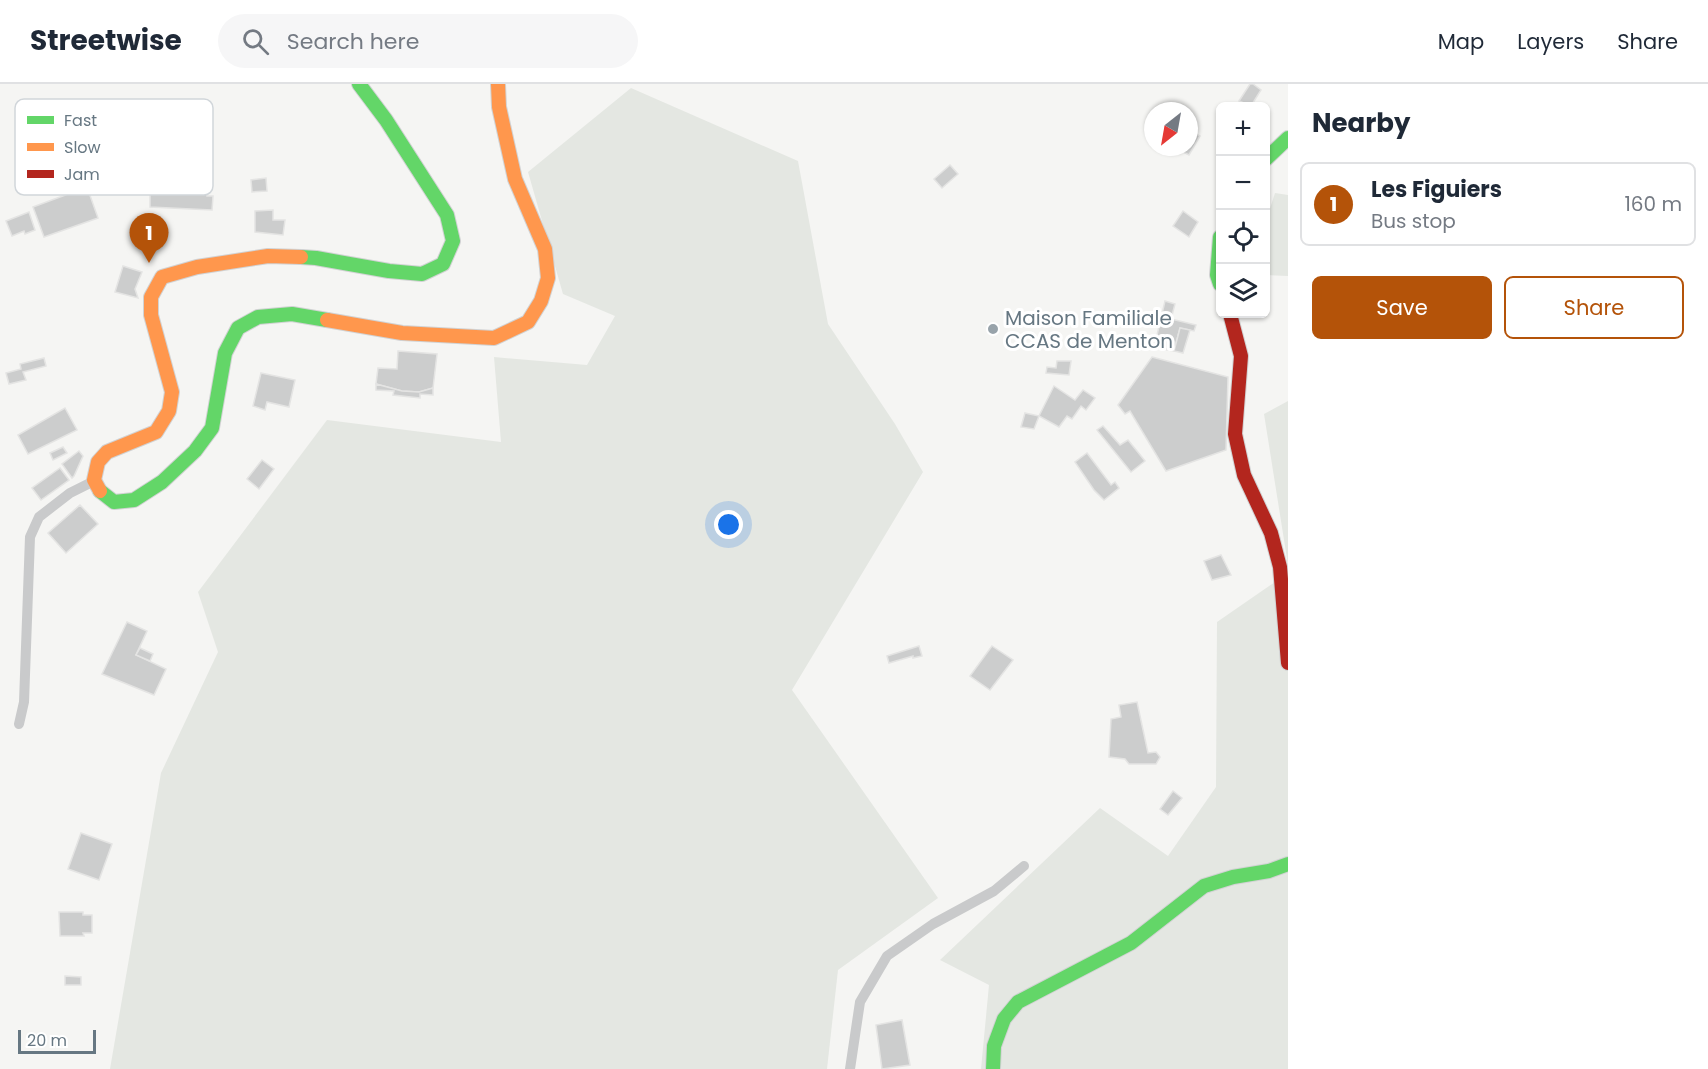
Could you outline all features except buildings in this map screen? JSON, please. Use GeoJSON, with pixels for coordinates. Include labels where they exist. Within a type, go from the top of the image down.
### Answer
{"type":"FeatureCollection","features":[{"type":"Feature","properties":{"kind":"street"},"geometry":{"type":"LineString","coordinates":[[359,84],[386,120],[447,215],[453,240],[443,264],[422,273],[389,271],[316,258],[268,256],[197,267],[162,278],[151,297],[152,315],[172,392],[169,411],[156,432],[107,452],[98,462],[94,480],[101,492],[114,502],[134,500],[162,482],[195,451],[212,428],[225,353],[238,327],[258,317],[292,314],[402,333],[494,338],[528,322],[541,301],[548,278],[544,249],[515,179],[499,107],[498,84]]}},
{"type":"Feature","properties":{"kind":"street"},"geometry":{"type":"LineString","coordinates":[[1269,156],[1288,138]]}},
{"type":"Feature","properties":{"kind":"street"},"geometry":{"type":"LineString","coordinates":[[1231,318],[1241,356],[1235,434],[1244,475],[1271,533],[1280,567],[1288,663]]}},
{"type":"Feature","properties":{"kind":"street"},"geometry":{"type":"LineString","coordinates":[[993,1069],[994,1046],[1004,1019],[1018,1002],[1131,943],[1204,886],[1233,877],[1269,871],[1288,864]]}},
{"type":"Feature","properties":{"kind":"lane"},"geometry":{"type":"LineString","coordinates":[[19,724],[24,702],[30,537],[39,517],[94,480]]}},
{"type":"Feature","properties":{"kind":"lane"},"geometry":{"type":"LineString","coordinates":[[850,1069],[860,1002],[887,956],[933,924],[994,891],[1024,866]]}},
{"type":"Feature","properties":{"kind":"shaded area"},"geometry":{"type":"Polygon","coordinates":[[[631,88],[798,161],[828,324],[895,424],[923,472],[792,690],[938,898],[838,970],[827,1069],[110,1069],[161,773],[218,652],[198,592],[327,420],[501,442],[494,357],[587,365],[615,316],[563,294],[528,172],[631,88]]]}},
{"type":"Feature","properties":{"kind":"shaded area"},"geometry":{"type":"Polygon","coordinates":[[[1275,193],[1288,195],[1288,276],[1270,275],[1270,209],[1275,193]]]}},
{"type":"Feature","properties":{"kind":"shaded area"},"geometry":{"type":"Polygon","coordinates":[[[1288,401],[1288,565],[1264,414],[1288,401]]]}},
{"type":"Feature","properties":{"kind":"shaded area"},"geometry":{"type":"Polygon","coordinates":[[[1288,573],[1288,1069],[981,1069],[989,985],[940,960],[1100,808],[1168,856],[1216,787],[1217,622],[1288,573]]]}},
{"type":"Feature","properties":{"kind":"traffic: fast"},"geometry":{"type":"LineString","coordinates":[[301,257],[422,274],[443,264],[453,241],[447,215],[386,120],[359,84]]}},
{"type":"Feature","properties":{"kind":"traffic: fast"},"geometry":{"type":"LineString","coordinates":[[1269,156],[1288,138]]}},
{"type":"Feature","properties":{"kind":"traffic: fast"},"geometry":{"type":"LineString","coordinates":[[100,491],[114,502],[134,500],[162,482],[195,451],[212,428],[225,353],[238,328],[258,317],[292,314],[327,320]]}},
{"type":"Feature","properties":{"kind":"traffic: fast"},"geometry":{"type":"LineString","coordinates":[[993,1069],[994,1046],[1004,1019],[1018,1002],[1131,943],[1204,886],[1233,877],[1269,871],[1288,864]]}},
{"type":"Feature","properties":{"kind":"traffic: slow"},"geometry":{"type":"LineString","coordinates":[[327,320],[402,333],[494,338],[528,322],[541,301],[548,278],[545,249],[515,179],[499,107],[498,84]]}},
{"type":"Feature","properties":{"kind":"traffic: slow"},"geometry":{"type":"LineString","coordinates":[[100,491],[94,480],[98,462],[107,452],[156,432],[169,411],[172,392],[151,315],[151,297],[162,277],[197,267],[268,256],[301,257]]}},
{"type":"Feature","properties":{"kind":"traffic: jam"},"geometry":{"type":"LineString","coordinates":[[1231,318],[1241,356],[1235,434],[1244,475],[1271,533],[1280,567],[1288,663]]}},
{"type":"Feature","properties":{"kind":"place","name":"Les Figuiers"},"geometry":{"type":"Point","coordinates":[149,263]}},
{"type":"Feature","properties":{"kind":"place","name":"Maison Familiale CCAS de Menton"},"geometry":{"type":"Point","coordinates":[993,329]}}]}
